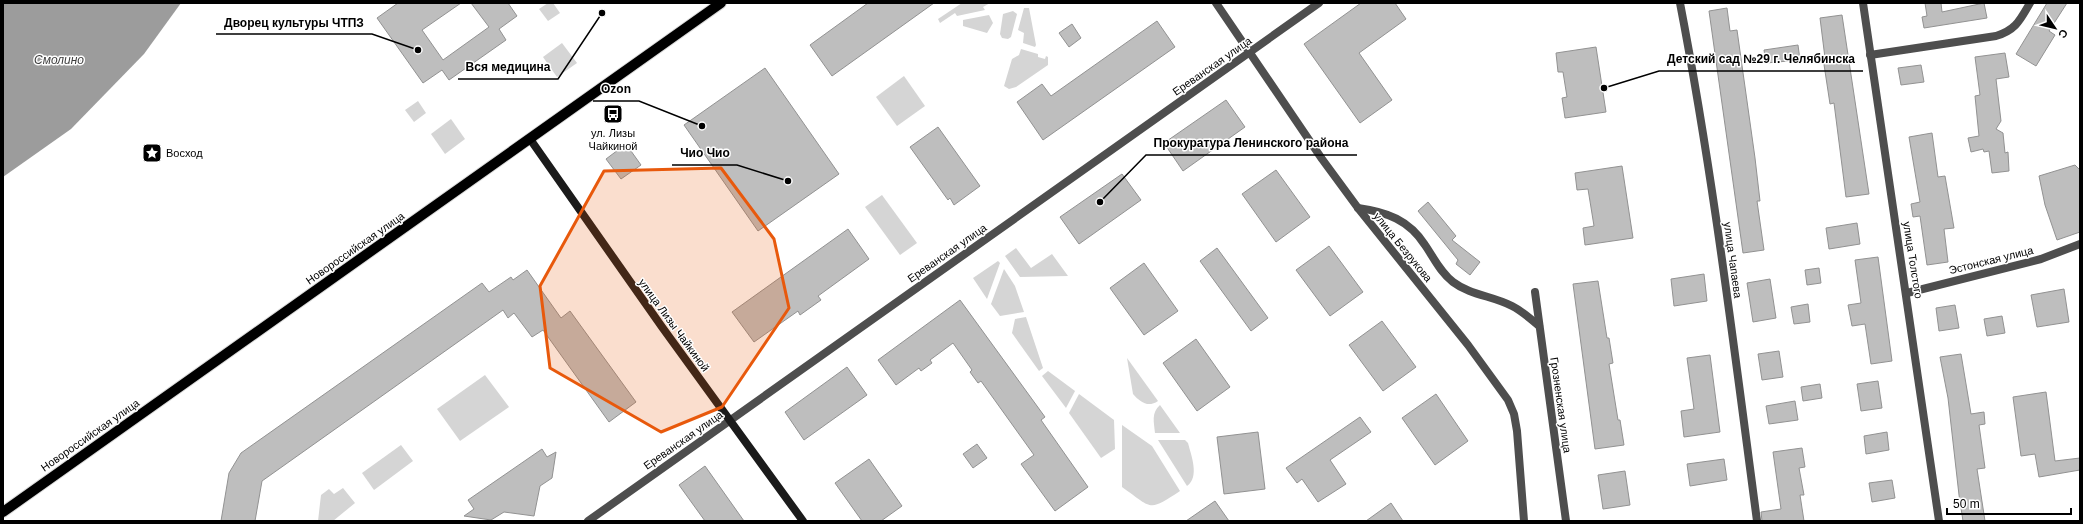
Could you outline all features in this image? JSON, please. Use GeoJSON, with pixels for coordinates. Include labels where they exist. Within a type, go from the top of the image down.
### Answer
{"type":"FeatureCollection","features":[{"type":"Feature","properties":{"kind":"main road","name":"Новороссийская улица"},"geometry":{"type":"LineString","coordinates":[[3,512],[720,3]]}},
{"type":"Feature","properties":{"kind":"street","name":"улица Безрукова"},"geometry":{"type":"LineString","coordinates":[[1216,3],[1322,159],[1358,208],[1468,345],[1508,400],[1514,414],[1517,431],[1524,521]]}},
{"type":"Feature","properties":{"kind":"street","name":"Ереванская улица"},"geometry":{"type":"LineString","coordinates":[[588,521],[1319,3]]}},
{"type":"Feature","properties":{"kind":"street","name":"улица Чапаева"},"geometry":{"type":"LineString","coordinates":[[1680,3],[1694,79],[1722,256],[1757,521]]}},
{"type":"Feature","properties":{"kind":"street","name":"улица Толстого"},"geometry":{"type":"LineString","coordinates":[[1863,3],[1907,293],[1939,521]]}},
{"type":"Feature","properties":{"kind":"street"},"geometry":{"type":"LineString","coordinates":[[1870,55],[1996,36],[2009,32],[2018,23],[2030,3]]}},
{"type":"Feature","properties":{"kind":"street","name":"улица Лизы Чайкиной"},"geometry":{"type":"LineString","coordinates":[[530,139],[653,315],[803,521]]}},
{"type":"Feature","properties":{"kind":"street"},"geometry":{"type":"LineString","coordinates":[[1358,208],[1382,211],[1405,224],[1416,233],[1438,266],[1453,283],[1477,294],[1512,306],[1539,326]]}},
{"type":"Feature","properties":{"kind":"street","name":"Эстонская улица"},"geometry":{"type":"LineString","coordinates":[[1907,293],[2041,259],[2080,244]]}},
{"type":"Feature","properties":{"kind":"street","name":"Грозненская улица"},"geometry":{"type":"LineString","coordinates":[[1535,292],[1566,521]]}},
{"type":"Feature","properties":{"kind":"highlighted area"},"geometry":{"type":"Polygon","coordinates":[[[721,168],[774,239],[789,308],[722,407],[661,432],[550,368],[540,286],[604,171],[721,168]]]}},
{"type":"Feature","properties":{"kind":"shaded area"},"geometry":{"type":"Polygon","coordinates":[[[548,3],[553,3],[560,13],[548,21],[539,9],[548,3]]]}},
{"type":"Feature","properties":{"kind":"shaded area"},"geometry":{"type":"Polygon","coordinates":[[[962,3],[990,3],[983,7],[985,10],[957,16],[955,13],[940,23],[938,19],[962,3]]]}},
{"type":"Feature","properties":{"kind":"shaded area"},"geometry":{"type":"Polygon","coordinates":[[[1024,8],[1029,8],[1036,45],[1035,47],[1023,43],[1024,33],[1018,30],[1024,8]]]}},
{"type":"Feature","properties":{"kind":"shaded area"},"geometry":{"type":"Polygon","coordinates":[[[1013,11],[1017,14],[1011,37],[1008,39],[1002,38],[1000,34],[1003,14],[1013,11]]]}},
{"type":"Feature","properties":{"kind":"shaded area"},"geometry":{"type":"Polygon","coordinates":[[[989,15],[993,23],[987,33],[963,26],[963,20],[989,15]]]}},
{"type":"Feature","properties":{"kind":"shaded area"},"geometry":{"type":"Polygon","coordinates":[[[562,43],[577,63],[557,77],[543,57],[562,43]]]}},
{"type":"Feature","properties":{"kind":"shaded area"},"geometry":{"type":"Polygon","coordinates":[[[1021,49],[1038,54],[1038,57],[1045,59],[1046,56],[1048,57],[1048,65],[1016,87],[1009,89],[1004,86],[1012,59],[1019,55],[1021,49]]]}},
{"type":"Feature","properties":{"kind":"shaded area"},"geometry":{"type":"Polygon","coordinates":[[[904,76],[925,106],[897,126],[876,97],[904,76]]]}},
{"type":"Feature","properties":{"kind":"shaded area"},"geometry":{"type":"Polygon","coordinates":[[[418,101],[426,113],[414,122],[405,110],[418,101]]]}},
{"type":"Feature","properties":{"kind":"shaded area"},"geometry":{"type":"Polygon","coordinates":[[[451,119],[465,139],[445,154],[431,134],[451,119]]]}},
{"type":"Feature","properties":{"kind":"shaded area"},"geometry":{"type":"Polygon","coordinates":[[[882,195],[917,243],[900,255],[865,207],[882,195]]]}},
{"type":"Feature","properties":{"kind":"shaded area"},"geometry":{"type":"Polygon","coordinates":[[[1016,248],[1031,268],[1052,254],[1068,276],[1020,277],[1005,256],[1016,248]]]}},
{"type":"Feature","properties":{"kind":"shaded area"},"geometry":{"type":"Polygon","coordinates":[[[998,261],[1000,263],[987,299],[973,278],[998,261]]]}},
{"type":"Feature","properties":{"kind":"shaded area"},"geometry":{"type":"Polygon","coordinates":[[[1004,269],[1015,286],[1024,312],[1000,316],[991,304],[1004,269]]]}},
{"type":"Feature","properties":{"kind":"shaded area"},"geometry":{"type":"Polygon","coordinates":[[[1026,317],[1043,368],[1039,371],[1012,333],[1015,319],[1026,317]]]}},
{"type":"Feature","properties":{"kind":"shaded area"},"geometry":{"type":"Polygon","coordinates":[[[1127,358],[1158,401],[1151,404],[1144,403],[1133,394],[1127,358]]]}},
{"type":"Feature","properties":{"kind":"shaded area"},"geometry":{"type":"Polygon","coordinates":[[[1048,371],[1075,391],[1066,408],[1042,376],[1048,371]]]}},
{"type":"Feature","properties":{"kind":"shaded area"},"geometry":{"type":"Polygon","coordinates":[[[485,375],[509,407],[460,441],[437,409],[485,375]]]}},
{"type":"Feature","properties":{"kind":"shaded area"},"geometry":{"type":"Polygon","coordinates":[[[1079,394],[1114,420],[1115,449],[1101,458],[1069,413],[1079,394]]]}},
{"type":"Feature","properties":{"kind":"shaded area"},"geometry":{"type":"Polygon","coordinates":[[[1160,405],[1180,433],[1155,433],[1154,414],[1160,405]]]}},
{"type":"Feature","properties":{"kind":"shaded area"},"geometry":{"type":"Polygon","coordinates":[[[1122,425],[1152,446],[1180,491],[1156,505],[1151,505],[1140,500],[1122,487],[1122,425]]]}},
{"type":"Feature","properties":{"kind":"shaded area"},"geometry":{"type":"Polygon","coordinates":[[[1158,440],[1185,440],[1188,443],[1194,466],[1194,472],[1191,482],[1187,486],[1158,440]]]}},
{"type":"Feature","properties":{"kind":"shaded area"},"geometry":{"type":"Polygon","coordinates":[[[401,445],[413,461],[374,490],[362,473],[401,445]]]}},
{"type":"Feature","properties":{"kind":"shaded area"},"geometry":{"type":"Polygon","coordinates":[[[343,488],[355,503],[333,521],[318,521],[321,495],[329,489],[334,494],[343,488]]]}},
{"type":"Feature","properties":{"kind":"water","name":"Смолино"},"geometry":{"type":"Polygon","coordinates":[[[3,3],[181,3],[144,54],[71,129],[3,177],[3,3]]]}},
{"type":"Feature","properties":{"kind":"building"},"geometry":{"type":"Polygon","coordinates":[[[398,3],[461,3],[422,30],[443,60],[489,27],[471,3],[508,3],[517,16],[499,29],[506,40],[449,80],[442,70],[423,83],[377,18],[398,3]]]}},
{"type":"Feature","properties":{"kind":"building"},"geometry":{"type":"Polygon","coordinates":[[[868,3],[934,3],[832,76],[810,45],[868,3]]]}},
{"type":"Feature","properties":{"kind":"building"},"geometry":{"type":"Polygon","coordinates":[[[1361,3],[1395,3],[1406,19],[1359,53],[1392,100],[1360,123],[1304,44],[1361,3]]]}},
{"type":"Feature","properties":{"kind":"building"},"geometry":{"type":"Polygon","coordinates":[[[1925,3],[1941,3],[1942,12],[1984,3],[1987,18],[1924,28],[1922,17],[1927,16],[1925,3]]]}},
{"type":"Feature","properties":{"kind":"building"},"geometry":{"type":"Polygon","coordinates":[[[2047,3],[2067,3],[2049,31],[2055,35],[2036,66],[2016,54],[2047,3]]]}},
{"type":"Feature","properties":{"kind":"building"},"geometry":{"type":"Polygon","coordinates":[[[1727,8],[1730,31],[1737,30],[1755,158],[1760,201],[1757,201],[1764,250],[1743,253],[1709,11],[1727,8]]]}},
{"type":"Feature","properties":{"kind":"building"},"geometry":{"type":"Polygon","coordinates":[[[1842,15],[1869,194],[1846,197],[1834,103],[1830,104],[1823,58],[1825,58],[1820,18],[1842,15]]]}},
{"type":"Feature","properties":{"kind":"building"},"geometry":{"type":"Polygon","coordinates":[[[1157,21],[1175,47],[1043,140],[1017,102],[1042,84],[1051,96],[1157,21]]]}},
{"type":"Feature","properties":{"kind":"building"},"geometry":{"type":"Polygon","coordinates":[[[1072,24],[1081,38],[1069,47],[1059,33],[1072,24]]]}},
{"type":"Feature","properties":{"kind":"building"},"geometry":{"type":"Polygon","coordinates":[[[1798,45],[1800,60],[1766,63],[1764,50],[1798,45]]]}},
{"type":"Feature","properties":{"kind":"building"},"geometry":{"type":"Polygon","coordinates":[[[1596,47],[1606,112],[1565,118],[1562,98],[1567,97],[1563,72],[1558,72],[1556,53],[1596,47]]]}},
{"type":"Feature","properties":{"kind":"building"},"geometry":{"type":"Polygon","coordinates":[[[2005,53],[2009,77],[1996,79],[2001,121],[1996,129],[2003,133],[2005,153],[2008,152],[2009,171],[1992,173],[1989,151],[1984,152],[1983,149],[1971,152],[1968,138],[1979,136],[1975,96],[1980,95],[1975,57],[2005,53]]]}},
{"type":"Feature","properties":{"kind":"building"},"geometry":{"type":"Polygon","coordinates":[[[1921,65],[1924,82],[1901,85],[1898,68],[1921,65]]]}},
{"type":"Feature","properties":{"kind":"building"},"geometry":{"type":"Polygon","coordinates":[[[765,68],[839,174],[758,231],[684,125],[765,68]]]}},
{"type":"Feature","properties":{"kind":"building"},"geometry":{"type":"Polygon","coordinates":[[[1226,100],[1245,127],[1183,171],[1164,143],[1226,100]]]}},
{"type":"Feature","properties":{"kind":"building"},"geometry":{"type":"Polygon","coordinates":[[[938,127],[980,186],[954,205],[950,198],[948,200],[910,147],[938,127]]]}},
{"type":"Feature","properties":{"kind":"building"},"geometry":{"type":"Polygon","coordinates":[[[1932,133],[1938,177],[1945,176],[1954,228],[1944,229],[1948,262],[1927,265],[1920,216],[1913,217],[1911,204],[1920,202],[1909,137],[1932,133]]]}},
{"type":"Feature","properties":{"kind":"building"},"geometry":{"type":"Polygon","coordinates":[[[626,144],[641,165],[621,179],[606,159],[626,144]]]}},
{"type":"Feature","properties":{"kind":"building"},"geometry":{"type":"Polygon","coordinates":[[[2075,165],[2080,170],[2080,232],[2057,240],[2045,205],[2039,176],[2075,165]]]}},
{"type":"Feature","properties":{"kind":"building"},"geometry":{"type":"Polygon","coordinates":[[[1622,166],[1633,238],[1585,245],[1583,228],[1594,226],[1588,189],[1577,190],[1575,173],[1622,166]]]}},
{"type":"Feature","properties":{"kind":"building"},"geometry":{"type":"Polygon","coordinates":[[[1276,170],[1310,217],[1276,242],[1242,194],[1276,170]]]}},
{"type":"Feature","properties":{"kind":"building"},"geometry":{"type":"Polygon","coordinates":[[[1122,174],[1141,200],[1079,244],[1060,217],[1122,174]]]}},
{"type":"Feature","properties":{"kind":"building"},"geometry":{"type":"Polygon","coordinates":[[[1428,202],[1456,236],[1452,240],[1480,262],[1470,275],[1456,264],[1458,260],[1418,211],[1428,202]]]}},
{"type":"Feature","properties":{"kind":"building"},"geometry":{"type":"Polygon","coordinates":[[[1857,223],[1860,244],[1829,249],[1826,228],[1857,223]]]}},
{"type":"Feature","properties":{"kind":"building"},"geometry":{"type":"Polygon","coordinates":[[[848,229],[869,259],[818,296],[821,300],[800,315],[798,311],[754,342],[732,312],[848,229]]]}},
{"type":"Feature","properties":{"kind":"building"},"geometry":{"type":"Polygon","coordinates":[[[1329,246],[1363,292],[1330,316],[1296,270],[1329,246]]]}},
{"type":"Feature","properties":{"kind":"building"},"geometry":{"type":"Polygon","coordinates":[[[1217,248],[1268,318],[1251,331],[1200,261],[1217,248]]]}},
{"type":"Feature","properties":{"kind":"building"},"geometry":{"type":"Polygon","coordinates":[[[1878,257],[1892,361],[1871,364],[1865,324],[1852,326],[1848,305],[1861,303],[1855,260],[1878,257]]]}},
{"type":"Feature","properties":{"kind":"building"},"geometry":{"type":"Polygon","coordinates":[[[1144,263],[1178,311],[1144,335],[1110,288],[1144,263]]]}},
{"type":"Feature","properties":{"kind":"building"},"geometry":{"type":"Polygon","coordinates":[[[1819,268],[1821,283],[1807,285],[1805,270],[1819,268]]]}},
{"type":"Feature","properties":{"kind":"building"},"geometry":{"type":"Polygon","coordinates":[[[527,270],[561,318],[570,311],[636,402],[609,422],[543,330],[532,337],[514,313],[508,318],[503,310],[262,481],[255,521],[221,521],[229,473],[241,453],[482,283],[489,292],[511,277],[513,280],[527,270]]]}},
{"type":"Feature","properties":{"kind":"building"},"geometry":{"type":"Polygon","coordinates":[[[1704,274],[1707,301],[1674,306],[1671,279],[1704,274]]]}},
{"type":"Feature","properties":{"kind":"building"},"geometry":{"type":"Polygon","coordinates":[[[1770,279],[1776,318],[1753,322],[1747,283],[1770,279]]]}},
{"type":"Feature","properties":{"kind":"building"},"geometry":{"type":"Polygon","coordinates":[[[1598,281],[1607,338],[1609,338],[1613,363],[1609,364],[1618,420],[1620,420],[1624,445],[1595,449],[1573,284],[1598,281]]]}},
{"type":"Feature","properties":{"kind":"building"},"geometry":{"type":"Polygon","coordinates":[[[2064,289],[2069,322],[2037,327],[2031,295],[2064,289]]]}},
{"type":"Feature","properties":{"kind":"building"},"geometry":{"type":"Polygon","coordinates":[[[960,300],[1045,417],[1041,420],[1088,487],[1055,511],[1021,464],[1034,455],[981,381],[978,383],[970,372],[972,370],[953,343],[930,360],[932,363],[921,371],[919,368],[896,385],[878,360],[960,300]]]}},
{"type":"Feature","properties":{"kind":"building"},"geometry":{"type":"Polygon","coordinates":[[[1808,304],[1810,322],[1794,324],[1791,307],[1808,304]]]}},
{"type":"Feature","properties":{"kind":"building"},"geometry":{"type":"Polygon","coordinates":[[[1955,305],[1959,328],[1939,331],[1936,308],[1955,305]]]}},
{"type":"Feature","properties":{"kind":"building"},"geometry":{"type":"Polygon","coordinates":[[[2002,316],[2005,333],[1987,336],[1984,319],[2002,316]]]}},
{"type":"Feature","properties":{"kind":"building"},"geometry":{"type":"Polygon","coordinates":[[[1382,321],[1416,367],[1383,391],[1349,345],[1382,321]]]}},
{"type":"Feature","properties":{"kind":"building"},"geometry":{"type":"Polygon","coordinates":[[[1196,339],[1230,387],[1197,411],[1163,363],[1196,339]]]}},
{"type":"Feature","properties":{"kind":"building"},"geometry":{"type":"Polygon","coordinates":[[[1779,351],[1783,377],[1762,380],[1758,354],[1779,351]]]}},
{"type":"Feature","properties":{"kind":"building"},"geometry":{"type":"Polygon","coordinates":[[[1961,354],[1971,414],[1984,412],[1985,424],[1979,425],[1985,468],[1977,469],[1985,521],[1963,521],[1959,495],[1948,398],[1940,357],[1961,354]]]}},
{"type":"Feature","properties":{"kind":"building"},"geometry":{"type":"Polygon","coordinates":[[[1710,355],[1720,432],[1684,437],[1681,411],[1694,409],[1687,358],[1710,355]]]}},
{"type":"Feature","properties":{"kind":"building"},"geometry":{"type":"Polygon","coordinates":[[[847,367],[867,395],[804,440],[785,412],[847,367]]]}},
{"type":"Feature","properties":{"kind":"building"},"geometry":{"type":"Polygon","coordinates":[[[1878,381],[1882,408],[1861,411],[1857,384],[1878,381]]]}},
{"type":"Feature","properties":{"kind":"building"},"geometry":{"type":"Polygon","coordinates":[[[1820,384],[1822,398],[1803,401],[1801,387],[1820,384]]]}},
{"type":"Feature","properties":{"kind":"building"},"geometry":{"type":"Polygon","coordinates":[[[2046,392],[2055,461],[2080,458],[2080,470],[2039,477],[2035,454],[2021,456],[2013,397],[2046,392]]]}},
{"type":"Feature","properties":{"kind":"building"},"geometry":{"type":"Polygon","coordinates":[[[1436,394],[1468,441],[1435,465],[1402,418],[1436,394]]]}},
{"type":"Feature","properties":{"kind":"building"},"geometry":{"type":"Polygon","coordinates":[[[1795,401],[1798,420],[1769,424],[1766,406],[1795,401]]]}},
{"type":"Feature","properties":{"kind":"building"},"geometry":{"type":"Polygon","coordinates":[[[1360,417],[1371,432],[1330,460],[1346,484],[1318,502],[1302,479],[1297,483],[1286,468],[1360,417]]]}},
{"type":"Feature","properties":{"kind":"building"},"geometry":{"type":"Polygon","coordinates":[[[1258,432],[1265,489],[1224,494],[1217,437],[1258,432]]]}},
{"type":"Feature","properties":{"kind":"building"},"geometry":{"type":"Polygon","coordinates":[[[1887,432],[1889,450],[1866,454],[1864,436],[1887,432]]]}},
{"type":"Feature","properties":{"kind":"building"},"geometry":{"type":"Polygon","coordinates":[[[977,444],[987,458],[973,468],[963,454],[977,444]]]}},
{"type":"Feature","properties":{"kind":"building"},"geometry":{"type":"Polygon","coordinates":[[[1802,448],[1805,467],[1799,468],[1804,495],[1800,495],[1804,521],[1762,521],[1761,512],[1781,509],[1773,452],[1802,448]]]}},
{"type":"Feature","properties":{"kind":"building"},"geometry":{"type":"Polygon","coordinates":[[[542,449],[547,457],[556,452],[552,478],[540,486],[534,516],[504,512],[491,520],[464,516],[474,509],[468,500],[542,449]]]}},
{"type":"Feature","properties":{"kind":"building"},"geometry":{"type":"Polygon","coordinates":[[[869,459],[902,506],[881,521],[862,521],[835,483],[869,459]]]}},
{"type":"Feature","properties":{"kind":"building"},"geometry":{"type":"Polygon","coordinates":[[[1724,459],[1727,480],[1690,486],[1687,464],[1724,459]]]}},
{"type":"Feature","properties":{"kind":"building"},"geometry":{"type":"Polygon","coordinates":[[[705,466],[744,521],[705,521],[679,485],[705,466]]]}},
{"type":"Feature","properties":{"kind":"building"},"geometry":{"type":"Polygon","coordinates":[[[1625,471],[1630,505],[1603,509],[1598,475],[1625,471]]]}},
{"type":"Feature","properties":{"kind":"building"},"geometry":{"type":"Polygon","coordinates":[[[1892,480],[1895,498],[1872,502],[1869,483],[1892,480]]]}},
{"type":"Feature","properties":{"kind":"building"},"geometry":{"type":"Polygon","coordinates":[[[1215,501],[1229,521],[1186,521],[1215,501]]]}},
{"type":"Feature","properties":{"kind":"building"},"geometry":{"type":"Polygon","coordinates":[[[1391,503],[1403,521],[1366,521],[1391,503]]]}},
{"type":"Feature","properties":{"kind":"place","name":"Вся медицина"},"geometry":{"type":"Point","coordinates":[602,13]}},
{"type":"Feature","properties":{"kind":"place","name":"Дворец культуры ЧТПЗ"},"geometry":{"type":"Point","coordinates":[418,50]}},
{"type":"Feature","properties":{"kind":"place","name":"Детский сад №29 г. Челябинска"},"geometry":{"type":"Point","coordinates":[1604,88]}},
{"type":"Feature","properties":{"kind":"place","name":"ул. Лизы Чайкиной"},"geometry":{"type":"Point","coordinates":[613,114]}},
{"type":"Feature","properties":{"kind":"place","name":"Ozon"},"geometry":{"type":"Point","coordinates":[702,126]}},
{"type":"Feature","properties":{"kind":"place","name":"Восход"},"geometry":{"type":"Point","coordinates":[152,153]}},
{"type":"Feature","properties":{"kind":"place","name":"Чио Чио"},"geometry":{"type":"Point","coordinates":[788,181]}},
{"type":"Feature","properties":{"kind":"place","name":"Прокуратура Ленинского района"},"geometry":{"type":"Point","coordinates":[1100,202]}}]}
